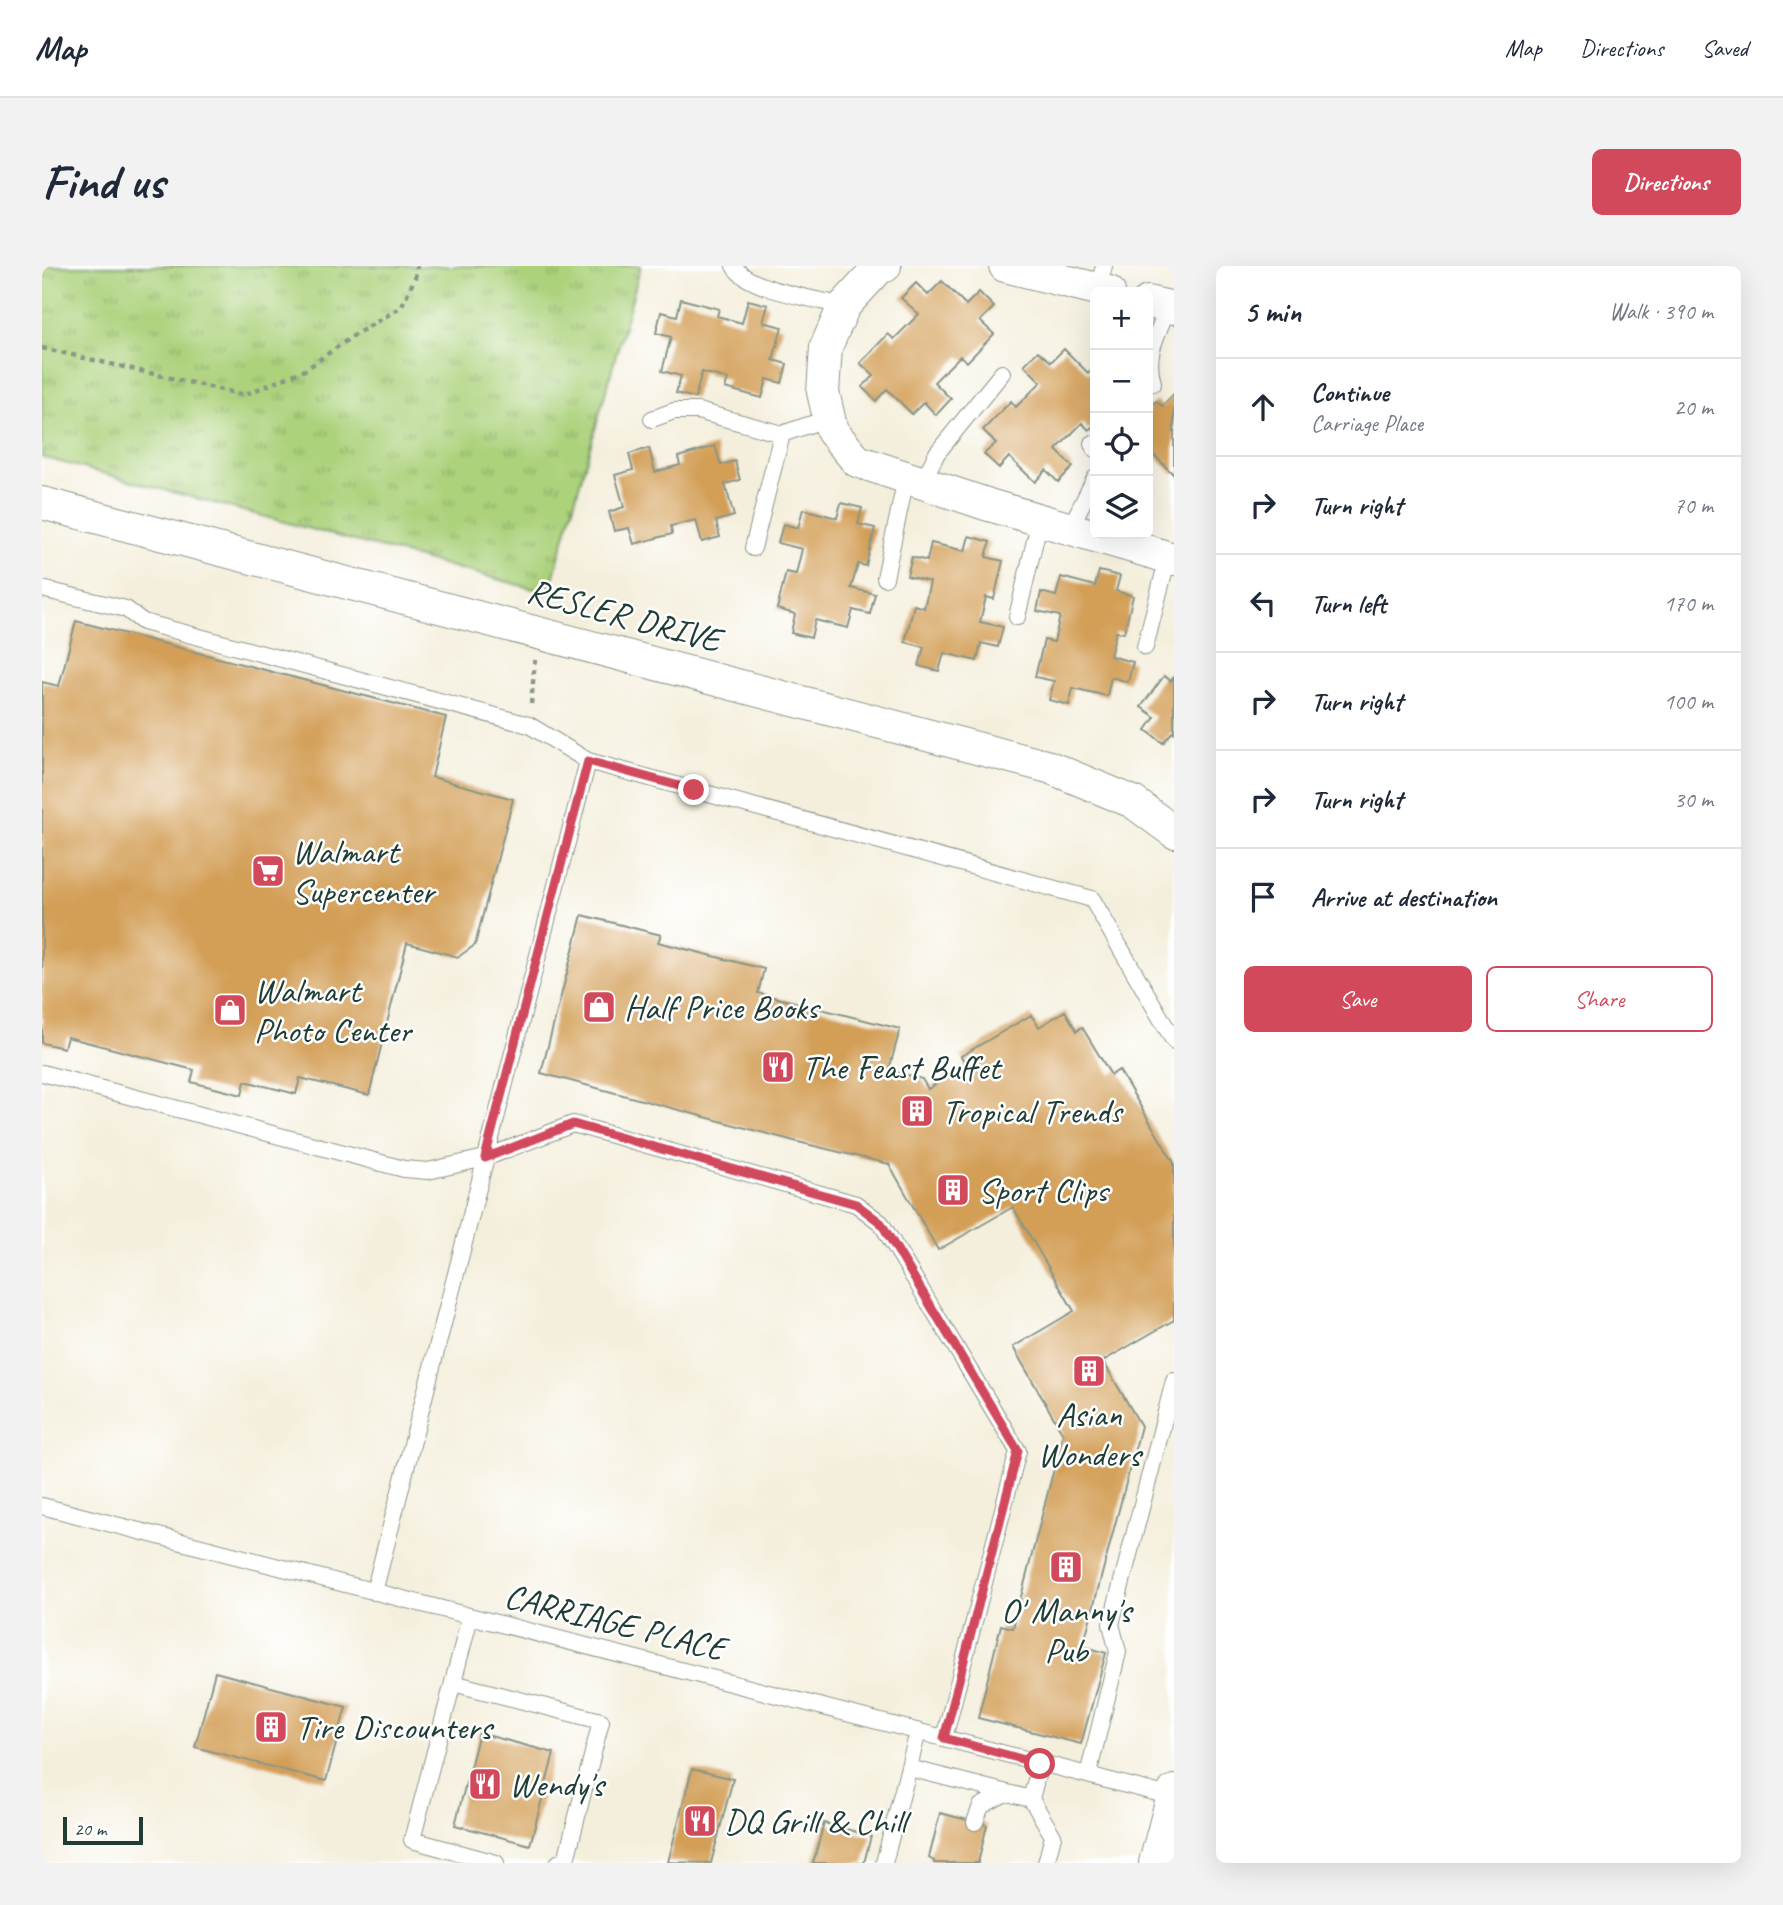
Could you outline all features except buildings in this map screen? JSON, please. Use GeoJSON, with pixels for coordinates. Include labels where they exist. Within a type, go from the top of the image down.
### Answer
{"type":"FeatureCollection","features":[{"type":"Feature","properties":{"kind":"street"},"geometry":{"type":"LineString","coordinates":[[882,266],[844,306],[826,347],[823,392],[832,431],[858,461],[1171,558]]}},
{"type":"Feature","properties":{"kind":"street"},"geometry":{"type":"LineString","coordinates":[[1005,266],[1104,283]]}},
{"type":"Feature","properties":{"kind":"street","name":"RESLER DRIVE"},"geometry":{"type":"LineString","coordinates":[[42,503],[1049,766],[1133,802],[1174,832]]}},
{"type":"Feature","properties":{"kind":"street"},"geometry":{"type":"LineString","coordinates":[[1155,1863],[1174,1795]]}},
{"type":"Feature","properties":{"kind":"lane"},"geometry":{"type":"LineString","coordinates":[[734,266],[738,274],[759,285],[844,306]]}},
{"type":"Feature","properties":{"kind":"lane"},"geometry":{"type":"LineString","coordinates":[[1151,350],[1163,306]]}},
{"type":"Feature","properties":{"kind":"lane"},"geometry":{"type":"LineString","coordinates":[[885,578],[914,480],[1002,373]]}},
{"type":"Feature","properties":{"kind":"lane"},"geometry":{"type":"LineString","coordinates":[[652,419],[674,411],[698,411],[782,434],[829,418]]}},
{"type":"Feature","properties":{"kind":"lane"},"geometry":{"type":"LineString","coordinates":[[753,548],[782,434]]}},
{"type":"Feature","properties":{"kind":"lane"},"geometry":{"type":"LineString","coordinates":[[1017,617],[1055,524],[1090,484]]}},
{"type":"Feature","properties":{"kind":"lane"},"geometry":{"type":"LineString","coordinates":[[1146,647],[1171,558]]}},
{"type":"Feature","properties":{"kind":"lane"},"geometry":{"type":"LineString","coordinates":[[42,589],[125,609],[143,622],[529,725],[588,761],[1092,899],[1174,1041]]}},
{"type":"Feature","properties":{"kind":"lane"},"geometry":{"type":"LineString","coordinates":[[373,1592],[588,761]]}},
{"type":"Feature","properties":{"kind":"lane"},"geometry":{"type":"LineString","coordinates":[[42,1073],[404,1168],[428,1171],[485,1158],[573,1124],[856,1204],[881,1223],[1018,1451],[944,1738]]}},
{"type":"Feature","properties":{"kind":"lane"},"geometry":{"type":"LineString","coordinates":[[1088,1775],[1118,1652],[1111,1624],[1174,1381]]}},
{"type":"Feature","properties":{"kind":"lane","name":"CARRIAGE PLACE"},"geometry":{"type":"LineString","coordinates":[[42,1506],[1040,1764],[1174,1795]]}},
{"type":"Feature","properties":{"kind":"lane"},"geometry":{"type":"LineString","coordinates":[[470,1617],[412,1840],[496,1863]]}},
{"type":"Feature","properties":{"kind":"lane"},"geometry":{"type":"LineString","coordinates":[[453,1683],[601,1721],[566,1860],[558,1863]]}},
{"type":"Feature","properties":{"kind":"lane"},"geometry":{"type":"LineString","coordinates":[[884,1863],[918,1732]]}},
{"type":"Feature","properties":{"kind":"lane"},"geometry":{"type":"LineString","coordinates":[[1040,1764],[1031,1799],[1053,1836],[1046,1863]]}},
{"type":"Feature","properties":{"kind":"lane"},"geometry":{"type":"LineString","coordinates":[[909,1768],[1031,1799]]}},
{"type":"Feature","properties":{"kind":"lane"},"geometry":{"type":"LineString","coordinates":[[975,1822],[981,1806],[1006,1793]]}},
{"type":"Feature","properties":{"kind":"path"},"geometry":{"type":"LineString","coordinates":[[42,348],[244,396],[305,370],[401,307],[415,278],[417,266]]}},
{"type":"Feature","properties":{"kind":"path"},"geometry":{"type":"LineString","coordinates":[[529,725],[536,654]]}},
{"type":"Feature","properties":{"kind":"green space"},"geometry":{"type":"Polygon","coordinates":[[[42,266],[641,266],[549,593],[42,457],[42,266]]]}},
{"type":"Feature","properties":{"kind":"place","name":"Walmart Supercenter"},"geometry":{"type":"Point","coordinates":[268,871]}},
{"type":"Feature","properties":{"kind":"place","name":"Half Price Books"},"geometry":{"type":"Point","coordinates":[599,1007]}},
{"type":"Feature","properties":{"kind":"place","name":"Walmart Photo Center"},"geometry":{"type":"Point","coordinates":[230,1010]}},
{"type":"Feature","properties":{"kind":"place","name":"The Feast Buffet"},"geometry":{"type":"Point","coordinates":[778,1067]}},
{"type":"Feature","properties":{"kind":"place","name":"Tropical Trends"},"geometry":{"type":"Point","coordinates":[917,1111]}},
{"type":"Feature","properties":{"kind":"place","name":"Sport Clips"},"geometry":{"type":"Point","coordinates":[953,1190]}},
{"type":"Feature","properties":{"kind":"place","name":"Asian Wonders"},"geometry":{"type":"Point","coordinates":[1089,1371]}},
{"type":"Feature","properties":{"kind":"place","name":"O' Manny's Pub"},"geometry":{"type":"Point","coordinates":[1066,1567]}},
{"type":"Feature","properties":{"kind":"place","name":"Tire Discounters"},"geometry":{"type":"Point","coordinates":[271,1727]}},
{"type":"Feature","properties":{"kind":"place","name":"Wendy's"},"geometry":{"type":"Point","coordinates":[485,1784]}},
{"type":"Feature","properties":{"kind":"place","name":"DQ Grill & Chill"},"geometry":{"type":"Point","coordinates":[700,1821]}},
{"type":"Feature","properties":{"kind":"route"},"geometry":{"type":"LineString","coordinates":[[694,790],[588,761],[485,1158],[573,1124],[856,1204],[881,1223],[1018,1451],[944,1738],[1040,1764]]}}]}
